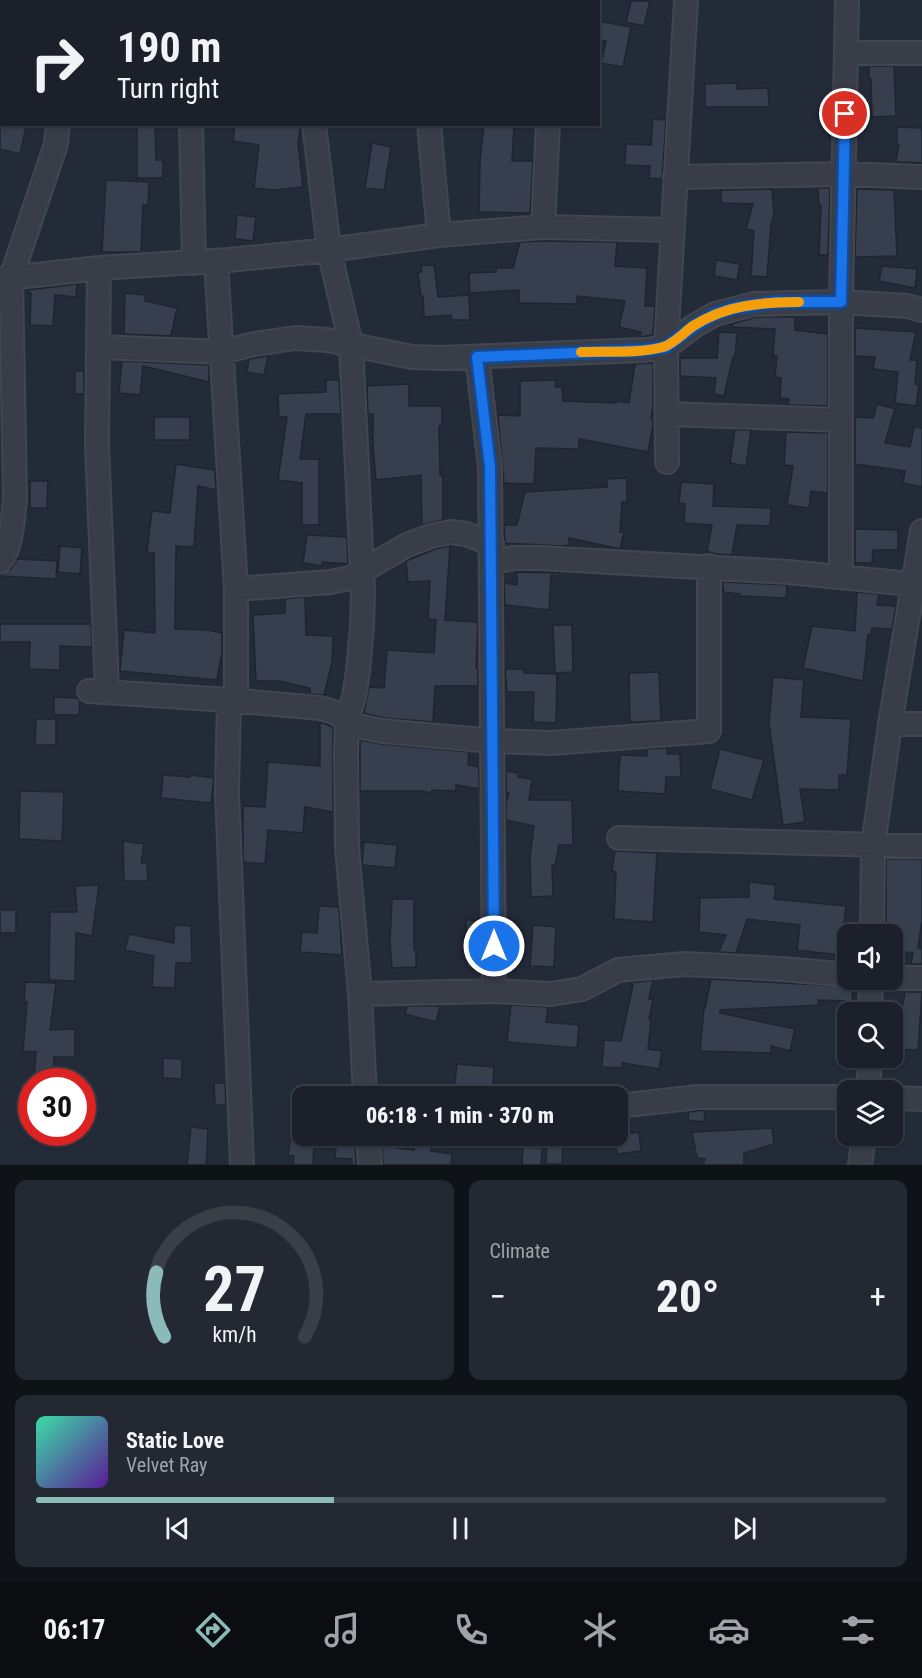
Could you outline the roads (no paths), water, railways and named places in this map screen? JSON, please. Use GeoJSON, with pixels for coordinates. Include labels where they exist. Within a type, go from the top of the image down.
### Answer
{"type":"FeatureCollection","features":[{"type":"Feature","properties":{"kind":"street"},"geometry":{"type":"LineString","coordinates":[[667,462],[666,347],[686,0]]}},
{"type":"Feature","properties":{"kind":"street"},"geometry":{"type":"LineString","coordinates":[[841,577],[841,302],[847,0]]}},
{"type":"Feature","properties":{"kind":"street"},"geometry":{"type":"LineString","coordinates":[[847,53],[922,53]]}},
{"type":"Feature","properties":{"kind":"street"},"geometry":{"type":"LineString","coordinates":[[0,561],[12,531],[15,499],[6,278],[56,144],[58,126]]}},
{"type":"Feature","properties":{"kind":"street"},"geometry":{"type":"LineString","coordinates":[[190,126],[205,262],[221,352],[236,589],[227,792],[242,1165]]}},
{"type":"Feature","properties":{"kind":"street"},"geometry":{"type":"LineString","coordinates":[[314,126],[329,250],[351,344],[362,572],[362,626],[354,697],[347,720],[347,848],[360,994],[365,1086]]}},
{"type":"Feature","properties":{"kind":"street"},"geometry":{"type":"LineString","coordinates":[[429,126],[439,235]]}},
{"type":"Feature","properties":{"kind":"street"},"geometry":{"type":"LineString","coordinates":[[543,227],[548,126]]}},
{"type":"Feature","properties":{"kind":"street"},"geometry":{"type":"LineString","coordinates":[[675,177],[843,174],[922,177]]}},
{"type":"Feature","properties":{"kind":"street"},"geometry":{"type":"LineString","coordinates":[[6,278],[99,268],[205,262],[329,250],[439,235],[543,227],[671,230]]}},
{"type":"Feature","properties":{"kind":"street"},"geometry":{"type":"LineString","coordinates":[[99,268],[98,691],[320,708],[334,712],[358,726],[382,731],[493,741],[551,743],[709,731],[709,566]]}},
{"type":"Feature","properties":{"kind":"street"},"geometry":{"type":"LineString","coordinates":[[99,347],[221,352],[295,338],[351,344],[412,357],[477,357],[645,350],[666,347],[694,326],[715,314],[734,308],[776,302],[841,302],[907,306],[922,310]]}},
{"type":"Feature","properties":{"kind":"street"},"geometry":{"type":"LineString","coordinates":[[477,357],[490,467],[494,991]]}},
{"type":"Feature","properties":{"kind":"street"},"geometry":{"type":"LineString","coordinates":[[667,414],[841,420]]}},
{"type":"Feature","properties":{"kind":"street"},"geometry":{"type":"LineString","coordinates":[[872,924],[873,846],[890,724],[917,585],[922,531]]}},
{"type":"Feature","properties":{"kind":"street"},"geometry":{"type":"LineString","coordinates":[[236,589],[330,582],[350,578],[407,545],[431,536],[451,532],[466,534],[492,553],[514,558],[709,566],[917,585]]}},
{"type":"Feature","properties":{"kind":"street"},"geometry":{"type":"LineString","coordinates":[[890,724],[922,724]]}},
{"type":"Feature","properties":{"kind":"street"},"geometry":{"type":"LineString","coordinates":[[619,838],[922,846]]}},
{"type":"Feature","properties":{"kind":"street"},"geometry":{"type":"LineString","coordinates":[[360,994],[494,991],[551,994],[582,989],[618,970],[685,963],[837,974]]}},
{"type":"Feature","properties":{"kind":"street"},"geometry":{"type":"LineString","coordinates":[[903,978],[922,978]]}},
{"type":"Feature","properties":{"kind":"street"},"geometry":{"type":"LineString","coordinates":[[628,1105],[698,1097],[837,1097]]}},
{"type":"Feature","properties":{"kind":"street"},"geometry":{"type":"LineString","coordinates":[[903,1098],[922,1099]]}},
{"type":"Feature","properties":{"kind":"street"},"geometry":{"type":"LineString","coordinates":[[369,1146],[370,1165]]}},
{"type":"Feature","properties":{"kind":"street"},"geometry":{"type":"LineString","coordinates":[[860,1165],[863,1146]]}}]}
